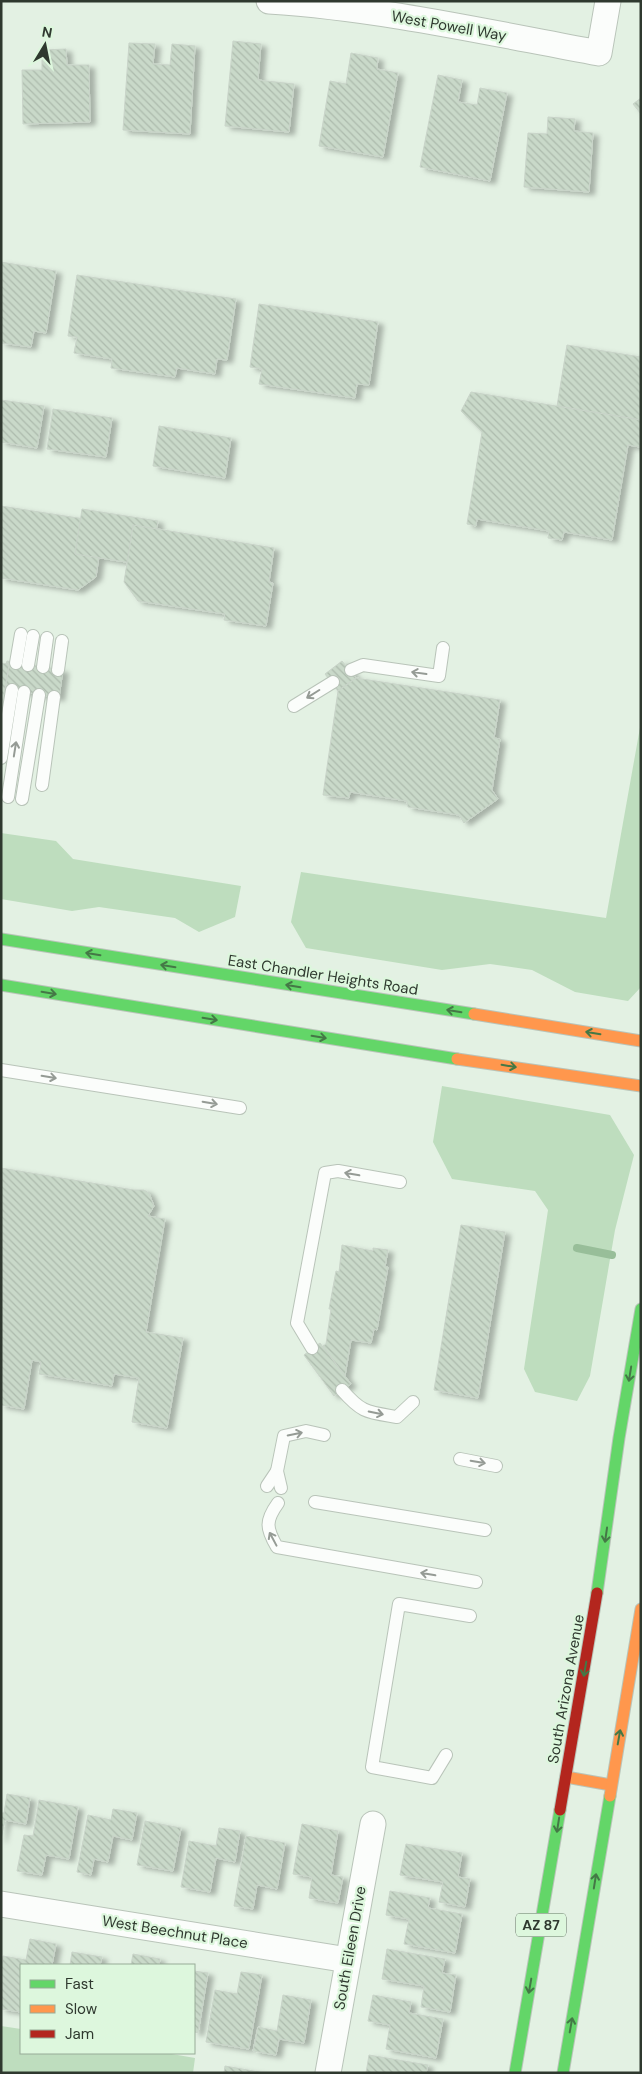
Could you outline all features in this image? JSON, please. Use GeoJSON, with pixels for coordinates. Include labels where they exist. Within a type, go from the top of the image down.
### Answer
{"type":"FeatureCollection","features":[{"type":"Feature","properties":{"kind":"main road","name":"East Chandler Heights Road"},"geometry":{"type":"LineString","coordinates":[[1,939],[641,1041]]}},
{"type":"Feature","properties":{"kind":"main road"},"geometry":{"type":"LineString","coordinates":[[1,985],[405,1051],[641,1086]]}},
{"type":"Feature","properties":{"kind":"main road","name":"South Arizona Avenue"},"geometry":{"type":"LineString","coordinates":[[515,2073],[593,1621],[618,1448],[641,1309]]}},
{"type":"Feature","properties":{"kind":"main road","name":"AZ 87"},"geometry":{"type":"LineString","coordinates":[[563,2073],[641,1609]]}},
{"type":"Feature","properties":{"kind":"main road"},"geometry":{"type":"LineString","coordinates":[[566,1777],[611,1785]]}},
{"type":"Feature","properties":{"kind":"street","name":"West Powell Way"},"geometry":{"type":"LineString","coordinates":[[269,1],[310,4],[431,22],[599,53],[608,1]]}},
{"type":"Feature","properties":{"kind":"street","name":"South Eileen Drive"},"geometry":{"type":"LineString","coordinates":[[328,2073],[373,1824]]}},
{"type":"Feature","properties":{"kind":"street","name":"West Beechnut Place"},"geometry":{"type":"LineString","coordinates":[[1,1904],[348,1960]]}},
{"type":"Feature","properties":{"kind":"lane"},"geometry":{"type":"LineString","coordinates":[[22,664],[27,635]]}},
{"type":"Feature","properties":{"kind":"lane"},"geometry":{"type":"LineString","coordinates":[[43,667],[47,638]]}},
{"type":"Feature","properties":{"kind":"lane"},"geometry":{"type":"LineString","coordinates":[[58,670],[62,641]]}},
{"type":"Feature","properties":{"kind":"lane"},"geometry":{"type":"LineString","coordinates":[[351,670],[363,664],[439,676],[443,648]]}},
{"type":"Feature","properties":{"kind":"lane"},"geometry":{"type":"LineString","coordinates":[[294,706],[333,682]]}},
{"type":"Feature","properties":{"kind":"lane"},"geometry":{"type":"LineString","coordinates":[[1,758],[18,691],[8,797]]}},
{"type":"Feature","properties":{"kind":"lane"},"geometry":{"type":"LineString","coordinates":[[22,799],[39,695]]}},
{"type":"Feature","properties":{"kind":"lane"},"geometry":{"type":"LineString","coordinates":[[42,785],[54,697]]}},
{"type":"Feature","properties":{"kind":"lane"},"geometry":{"type":"LineString","coordinates":[[1,1070],[240,1108]]}},
{"type":"Feature","properties":{"kind":"lane"},"geometry":{"type":"LineString","coordinates":[[312,1348],[297,1323],[325,1173],[338,1172],[400,1182]]}},
{"type":"Feature","properties":{"kind":"lane"},"geometry":{"type":"LineString","coordinates":[[342,1390],[356,1406],[372,1413],[397,1417],[413,1402]]}},
{"type":"Feature","properties":{"kind":"lane"},"geometry":{"type":"LineString","coordinates":[[267,1486],[277,1471],[284,1436],[306,1431],[324,1435]]}},
{"type":"Feature","properties":{"kind":"lane"},"geometry":{"type":"LineString","coordinates":[[460,1459],[496,1466]]}},
{"type":"Feature","properties":{"kind":"lane"},"geometry":{"type":"LineString","coordinates":[[277,1471],[281,1488]]}},
{"type":"Feature","properties":{"kind":"lane"},"geometry":{"type":"LineString","coordinates":[[271,1502],[268,1530],[277,1547],[476,1582]]}},
{"type":"Feature","properties":{"kind":"lane"},"geometry":{"type":"LineString","coordinates":[[314,1502],[485,1530]]}},
{"type":"Feature","properties":{"kind":"lane"},"geometry":{"type":"LineString","coordinates":[[446,1755],[432,1778],[372,1767],[399,1604],[470,1616]]}},
{"type":"Feature","properties":{"kind":"green space"},"geometry":{"type":"Polygon","coordinates":[[[641,722],[641,987],[628,1001],[575,992],[532,970],[490,964],[442,970],[306,948],[291,922],[301,872],[606,918],[641,722]]]}},
{"type":"Feature","properties":{"kind":"green space"},"geometry":{"type":"Polygon","coordinates":[[[1,833],[56,841],[73,859],[241,886],[235,917],[199,932],[175,918],[99,907],[72,911],[1,899],[1,833]]]}},
{"type":"Feature","properties":{"kind":"green space"},"geometry":{"type":"Polygon","coordinates":[[[442,1086],[610,1115],[634,1155],[615,1230],[590,1376],[577,1401],[535,1392],[524,1369],[548,1210],[535,1191],[452,1179],[433,1142],[442,1086]]]}},
{"type":"Feature","properties":{"kind":"green space"},"geometry":{"type":"Polygon","coordinates":[[[1,2026],[20,2029],[20,2054],[172,2054],[195,2058],[193,2073],[1,2073],[1,2026]]]}},
{"type":"Feature","properties":{"kind":"building"},"geometry":{"type":"Polygon","coordinates":[[[233,41],[261,44],[258,80],[294,84],[289,132],[225,126],[233,41]]]}},
{"type":"Feature","properties":{"kind":"building"},"geometry":{"type":"Polygon","coordinates":[[[129,43],[155,44],[153,64],[170,65],[172,44],[195,46],[190,134],[123,130],[129,43]]]}},
{"type":"Feature","properties":{"kind":"building"},"geometry":{"type":"Polygon","coordinates":[[[66,49],[67,65],[89,65],[90,122],[23,124],[22,70],[42,70],[42,50],[66,49]]]}},
{"type":"Feature","properties":{"kind":"building"},"geometry":{"type":"Polygon","coordinates":[[[351,53],[378,58],[377,69],[398,73],[383,157],[319,146],[330,81],[346,84],[351,53]]]}},
{"type":"Feature","properties":{"kind":"building"},"geometry":{"type":"Polygon","coordinates":[[[438,75],[462,80],[458,102],[477,105],[480,88],[507,93],[490,181],[420,167],[438,75]]]}},
{"type":"Feature","properties":{"kind":"building"},"geometry":{"type":"Polygon","coordinates":[[[641,98],[641,114],[633,104],[641,98]]]}},
{"type":"Feature","properties":{"kind":"building"},"geometry":{"type":"Polygon","coordinates":[[[548,117],[575,119],[574,131],[593,133],[589,192],[524,187],[528,133],[547,134],[548,117]]]}},
{"type":"Feature","properties":{"kind":"building"},"geometry":{"type":"Polygon","coordinates":[[[1,262],[56,271],[46,333],[34,331],[31,347],[1,343],[1,262]]]}},
{"type":"Feature","properties":{"kind":"building"},"geometry":{"type":"Polygon","coordinates":[[[77,275],[236,299],[227,360],[217,359],[215,374],[177,368],[175,377],[111,368],[112,359],[74,353],[77,337],[68,336],[77,275]]]}},
{"type":"Feature","properties":{"kind":"building"},"geometry":{"type":"Polygon","coordinates":[[[259,304],[378,322],[369,385],[357,384],[355,398],[259,384],[262,369],[250,367],[259,304]]]}},
{"type":"Feature","properties":{"kind":"building"},"geometry":{"type":"Polygon","coordinates":[[[567,345],[641,357],[641,420],[557,406],[567,345]]]}},
{"type":"Feature","properties":{"kind":"building"},"geometry":{"type":"Polygon","coordinates":[[[471,392],[641,420],[640,447],[628,445],[612,540],[564,532],[562,540],[548,538],[549,531],[477,519],[476,526],[467,524],[482,432],[461,411],[471,392]]]}},
{"type":"Feature","properties":{"kind":"building"},"geometry":{"type":"Polygon","coordinates":[[[1,400],[44,406],[37,448],[1,442],[1,400]]]}},
{"type":"Feature","properties":{"kind":"building"},"geometry":{"type":"Polygon","coordinates":[[[53,409],[112,418],[106,457],[47,449],[53,409]]]}},
{"type":"Feature","properties":{"kind":"building"},"geometry":{"type":"Polygon","coordinates":[[[159,426],[231,438],[225,478],[153,466],[159,426]]]}},
{"type":"Feature","properties":{"kind":"building"},"geometry":{"type":"Polygon","coordinates":[[[1,506],[104,522],[96,577],[78,590],[1,578],[1,506]]]}},
{"type":"Feature","properties":{"kind":"building"},"geometry":{"type":"Polygon","coordinates":[[[82,509],[158,521],[151,566],[75,554],[82,509]]]}},
{"type":"Feature","properties":{"kind":"building"},"geometry":{"type":"Polygon","coordinates":[[[133,525],[274,548],[269,582],[273,583],[266,626],[224,620],[225,614],[138,601],[124,582],[133,525]]]}},
{"type":"Feature","properties":{"kind":"building"},"geometry":{"type":"Polygon","coordinates":[[[7,661],[63,670],[59,698],[5,689],[9,664],[6,664],[7,661]]]}},
{"type":"Feature","properties":{"kind":"building"},"geometry":{"type":"Polygon","coordinates":[[[342,661],[356,678],[338,691],[325,674],[342,661]]]}},
{"type":"Feature","properties":{"kind":"building"},"geometry":{"type":"Polygon","coordinates":[[[1,663],[9,664],[1,712],[1,663]]]}},
{"type":"Feature","properties":{"kind":"building"},"geometry":{"type":"Polygon","coordinates":[[[356,678],[500,700],[494,738],[500,739],[492,790],[498,799],[464,823],[459,815],[408,807],[407,801],[350,792],[349,798],[323,795],[338,691],[356,678]]]}},
{"type":"Feature","properties":{"kind":"building"},"geometry":{"type":"Polygon","coordinates":[[[1,1168],[134,1190],[144,1190],[149,1193],[154,1206],[148,1216],[165,1219],[146,1332],[183,1338],[167,1428],[132,1422],[139,1378],[114,1374],[112,1386],[39,1374],[41,1362],[32,1360],[24,1409],[1,1405],[1,1168]]]}},
{"type":"Feature","properties":{"kind":"building"},"geometry":{"type":"Polygon","coordinates":[[[461,1225],[505,1232],[478,1398],[434,1390],[461,1225]]]}},
{"type":"Feature","properties":{"kind":"building"},"geometry":{"type":"Polygon","coordinates":[[[342,1245],[373,1251],[373,1248],[388,1250],[385,1267],[388,1267],[377,1330],[374,1329],[371,1343],[351,1340],[345,1376],[323,1346],[326,1344],[331,1309],[329,1309],[336,1271],[339,1272],[342,1245]]]}},
{"type":"Feature","properties":{"kind":"building"},"geometry":{"type":"Polygon","coordinates":[[[320,1343],[351,1384],[334,1396],[304,1355],[320,1343]]]}},
{"type":"Feature","properties":{"kind":"building"},"geometry":{"type":"Polygon","coordinates":[[[7,1794],[30,1798],[26,1824],[5,1820],[1,1840],[1,1813],[4,1813],[7,1794]]]}},
{"type":"Feature","properties":{"kind":"building"},"geometry":{"type":"Polygon","coordinates":[[[39,1800],[78,1807],[69,1859],[46,1855],[42,1875],[17,1871],[24,1835],[33,1836],[39,1800]]]}},
{"type":"Feature","properties":{"kind":"building"},"geometry":{"type":"Polygon","coordinates":[[[113,1809],[137,1813],[132,1840],[113,1836],[108,1862],[94,1859],[91,1875],[77,1872],[88,1815],[111,1820],[113,1809]]]}},
{"type":"Feature","properties":{"kind":"building"},"geometry":{"type":"Polygon","coordinates":[[[145,1821],[181,1828],[173,1871],[137,1865],[145,1821]]]}},
{"type":"Feature","properties":{"kind":"building"},"geometry":{"type":"Polygon","coordinates":[[[302,1824],[338,1831],[331,1875],[343,1877],[338,1903],[309,1898],[312,1877],[293,1874],[302,1824]]]}},
{"type":"Feature","properties":{"kind":"building"},"geometry":{"type":"Polygon","coordinates":[[[219,1828],[240,1831],[235,1862],[216,1858],[210,1892],[181,1887],[189,1841],[216,1846],[219,1828]]]}},
{"type":"Feature","properties":{"kind":"building"},"geometry":{"type":"Polygon","coordinates":[[[246,1836],[285,1843],[277,1889],[257,1885],[253,1909],[234,1906],[246,1836]]]}},
{"type":"Feature","properties":{"kind":"building"},"geometry":{"type":"Polygon","coordinates":[[[406,1844],[462,1853],[458,1877],[470,1879],[465,1907],[439,1902],[443,1882],[400,1875],[406,1844]]]}},
{"type":"Feature","properties":{"kind":"building"},"geometry":{"type":"Polygon","coordinates":[[[390,1891],[430,1898],[428,1908],[462,1914],[455,1953],[404,1944],[409,1919],[386,1915],[390,1891]]]}},
{"type":"Feature","properties":{"kind":"building"},"geometry":{"type":"Polygon","coordinates":[[[30,1939],[56,1944],[52,1964],[20,1964],[20,2012],[1,2009],[1,1968],[3,1956],[26,1960],[30,1939]]]}},
{"type":"Feature","properties":{"kind":"building"},"geometry":{"type":"Polygon","coordinates":[[[387,1949],[445,1959],[442,1973],[456,1975],[450,2012],[421,2007],[424,1986],[382,1979],[387,1949]]]}},
{"type":"Feature","properties":{"kind":"building"},"geometry":{"type":"Polygon","coordinates":[[[72,1952],[102,1957],[100,1964],[70,1964],[72,1952]]]}},
{"type":"Feature","properties":{"kind":"building"},"geometry":{"type":"Polygon","coordinates":[[[133,1954],[160,1959],[159,1964],[131,1964],[133,1954]]]}},
{"type":"Feature","properties":{"kind":"building"},"geometry":{"type":"Polygon","coordinates":[[[195,1971],[208,1973],[198,2033],[195,2032],[195,1971]]]}},
{"type":"Feature","properties":{"kind":"building"},"geometry":{"type":"Polygon","coordinates":[[[241,1972],[262,1975],[249,2049],[206,2042],[215,1990],[237,1994],[241,1972]]]}},
{"type":"Feature","properties":{"kind":"building"},"geometry":{"type":"Polygon","coordinates":[[[283,1995],[311,2000],[304,2043],[279,2039],[276,2055],[253,2051],[258,2027],[277,2031],[283,1995]]]}},
{"type":"Feature","properties":{"kind":"building"},"geometry":{"type":"Polygon","coordinates":[[[373,1995],[411,2002],[409,2013],[443,2019],[436,2058],[386,2049],[390,2025],[368,2021],[373,1995]]]}},
{"type":"Feature","properties":{"kind":"building"},"geometry":{"type":"Polygon","coordinates":[[[369,2055],[428,2065],[426,2073],[366,2073],[369,2055]]]}},
{"type":"Feature","properties":{"kind":"building"},"geometry":{"type":"Polygon","coordinates":[[[225,2066],[265,2073],[224,2073],[225,2066]]]}},
{"type":"Feature","properties":{"kind":"waterway"},"geometry":{"type":"LineString","coordinates":[[577,1248],[612,1255]]}},
{"type":"Feature","properties":{"kind":"traffic: fast"},"geometry":{"type":"LineString","coordinates":[[1,939],[474,1014]]}},
{"type":"Feature","properties":{"kind":"traffic: fast"},"geometry":{"type":"LineString","coordinates":[[1,985],[457,1059]]}},
{"type":"Feature","properties":{"kind":"traffic: fast"},"geometry":{"type":"LineString","coordinates":[[597,1593],[619,1438],[641,1309]]}},
{"type":"Feature","properties":{"kind":"traffic: fast"},"geometry":{"type":"LineString","coordinates":[[563,2073],[610,1796]]}},
{"type":"Feature","properties":{"kind":"traffic: fast"},"geometry":{"type":"LineString","coordinates":[[515,2073],[560,1810]]}},
{"type":"Feature","properties":{"kind":"traffic: slow"},"geometry":{"type":"LineString","coordinates":[[474,1014],[641,1041]]}},
{"type":"Feature","properties":{"kind":"traffic: slow"},"geometry":{"type":"LineString","coordinates":[[457,1059],[641,1086]]}},
{"type":"Feature","properties":{"kind":"traffic: slow"},"geometry":{"type":"LineString","coordinates":[[610,1796],[641,1609]]}},
{"type":"Feature","properties":{"kind":"traffic: slow"},"geometry":{"type":"LineString","coordinates":[[566,1777],[611,1785]]}},
{"type":"Feature","properties":{"kind":"traffic: jam"},"geometry":{"type":"LineString","coordinates":[[560,1810],[597,1593]]}}]}
